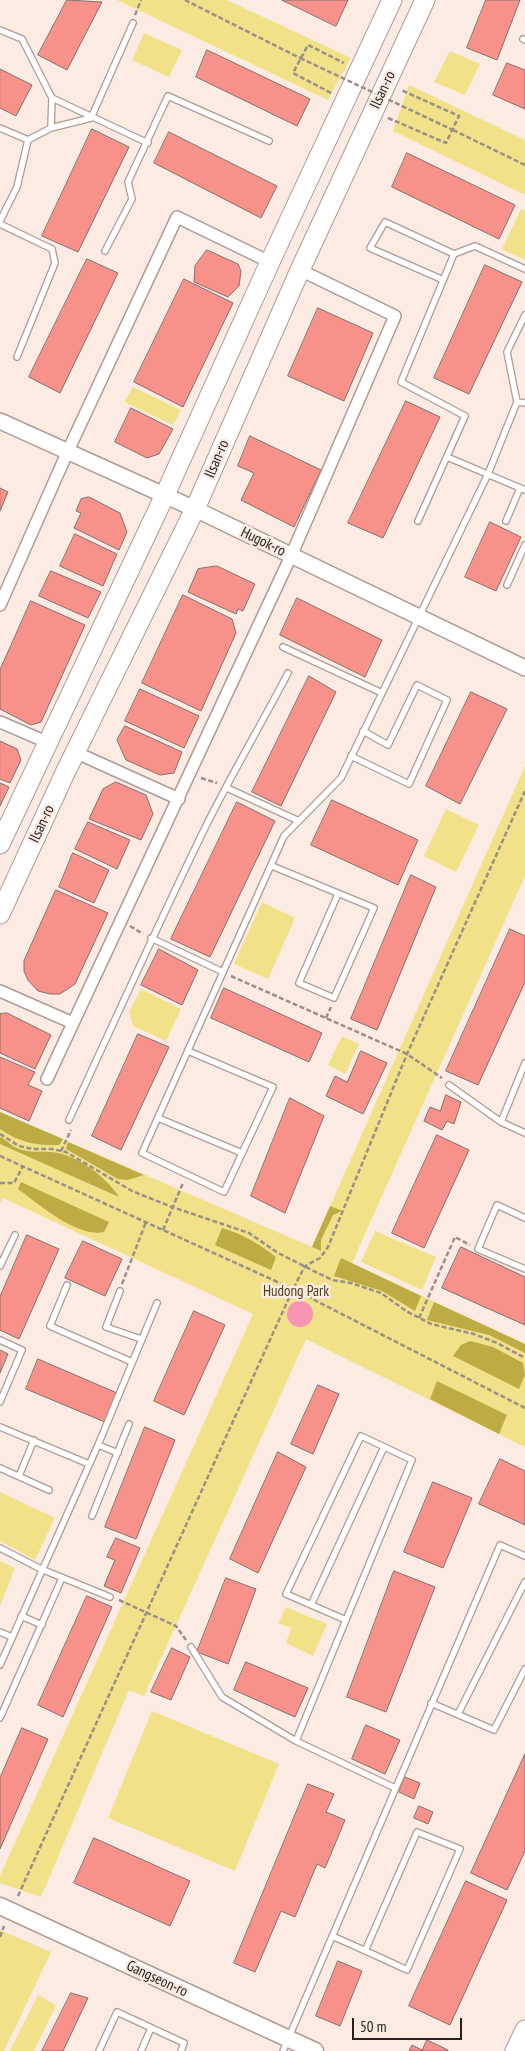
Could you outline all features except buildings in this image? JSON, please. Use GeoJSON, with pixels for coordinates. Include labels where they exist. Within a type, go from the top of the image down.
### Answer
{"type":"FeatureCollection","features":[{"type":"Feature","properties":{"kind":"main road","name":"Ilsan-ro"},"geometry":{"type":"LineString","coordinates":[[0,844],[164,497],[270,262],[392,0]]}},
{"type":"Feature","properties":{"kind":"main road","name":"Ilsan-ro"},"geometry":{"type":"LineString","coordinates":[[0,914],[65,773],[77,753],[196,509],[300,270],[425,0]]}},
{"type":"Feature","properties":{"kind":"main road","name":"Gangseon-ro"},"geometry":{"type":"LineString","coordinates":[[0,1906],[286,2045],[314,2051]]}},
{"type":"Feature","properties":{"kind":"main road"},"geometry":{"type":"LineString","coordinates":[[515,2051],[525,2030]]}},
{"type":"Feature","properties":{"kind":"street"},"geometry":{"type":"LineString","coordinates":[[0,605],[67,452],[177,217],[270,262]]}},
{"type":"Feature","properties":{"kind":"street"},"geometry":{"type":"LineString","coordinates":[[47,1079],[291,556],[394,316],[300,270]]}},
{"type":"Feature","properties":{"kind":"street","name":"Hugok-ro"},"geometry":{"type":"LineString","coordinates":[[0,421],[164,497],[196,509],[525,668]]}},
{"type":"Feature","properties":{"kind":"street"},"geometry":{"type":"LineString","coordinates":[[0,722],[48,743]]}},
{"type":"Feature","properties":{"kind":"street"},"geometry":{"type":"LineString","coordinates":[[77,753],[179,799]]}},
{"type":"Feature","properties":{"kind":"street"},"geometry":{"type":"LineString","coordinates":[[0,991],[73,1023]]}},
{"type":"Feature","properties":{"kind":"lane"},"geometry":{"type":"LineString","coordinates":[[91,118],[133,23]]}},
{"type":"Feature","properties":{"kind":"lane"},"geometry":{"type":"LineString","coordinates":[[0,30],[22,39],[52,98],[50,128]]}},
{"type":"Feature","properties":{"kind":"lane"},"geometry":{"type":"LineString","coordinates":[[105,251],[132,199],[128,182],[168,96],[269,141]]}},
{"type":"Feature","properties":{"kind":"lane"},"geometry":{"type":"LineString","coordinates":[[52,98],[91,118],[148,142]]}},
{"type":"Feature","properties":{"kind":"lane"},"geometry":{"type":"LineString","coordinates":[[17,357],[55,263],[52,249],[0,222],[17,187],[28,140],[50,128],[91,118]]}},
{"type":"Feature","properties":{"kind":"lane"},"geometry":{"type":"LineString","coordinates":[[0,128],[28,140]]}},
{"type":"Feature","properties":{"kind":"lane"},"geometry":{"type":"LineString","coordinates":[[441,280],[370,248],[385,222],[454,254]]}},
{"type":"Feature","properties":{"kind":"lane"},"geometry":{"type":"LineString","coordinates":[[418,521],[465,416],[401,382],[441,280],[454,254],[475,246],[525,269]]}},
{"type":"Feature","properties":{"kind":"lane"},"geometry":{"type":"LineString","coordinates":[[188,1051],[273,1087],[224,1192],[142,1153],[284,836],[341,778],[488,474],[517,402],[506,352],[525,315]]}},
{"type":"Feature","properties":{"kind":"lane"},"geometry":{"type":"LineString","coordinates":[[517,402],[525,403]]}},
{"type":"Feature","properties":{"kind":"lane"},"geometry":{"type":"LineString","coordinates":[[447,457],[523,489],[506,521]]}},
{"type":"Feature","properties":{"kind":"lane"},"geometry":{"type":"LineString","coordinates":[[507,586],[525,545]]}},
{"type":"Feature","properties":{"kind":"lane"},"geometry":{"type":"LineString","coordinates":[[283,647],[382,693]]}},
{"type":"Feature","properties":{"kind":"lane"},"geometry":{"type":"LineString","coordinates":[[69,1120],[151,938],[170,903],[202,833],[288,673]]}},
{"type":"Feature","properties":{"kind":"lane"},"geometry":{"type":"LineString","coordinates":[[351,756],[410,784],[447,700],[417,685],[388,745],[363,731]]}},
{"type":"Feature","properties":{"kind":"lane"},"geometry":{"type":"LineString","coordinates":[[227,788],[299,821]]}},
{"type":"Feature","properties":{"kind":"lane"},"geometry":{"type":"LineString","coordinates":[[272,866],[374,908],[334,998],[299,983],[338,894]]}},
{"type":"Feature","properties":{"kind":"lane"},"geometry":{"type":"LineString","coordinates":[[151,938],[223,972]]}},
{"type":"Feature","properties":{"kind":"lane"},"geometry":{"type":"LineString","coordinates":[[501,1122],[525,1063]]}},
{"type":"Feature","properties":{"kind":"lane"},"geometry":{"type":"LineString","coordinates":[[448,1085],[501,1122],[525,1133]]}},
{"type":"Feature","properties":{"kind":"lane"},"geometry":{"type":"LineString","coordinates":[[158,1118],[242,1152]]}},
{"type":"Feature","properties":{"kind":"lane"},"geometry":{"type":"LineString","coordinates":[[525,1218],[497,1205],[478,1249],[525,1269]]}},
{"type":"Feature","properties":{"kind":"lane"},"geometry":{"type":"LineString","coordinates":[[0,1266],[14,1235]]}},
{"type":"Feature","properties":{"kind":"lane"},"geometry":{"type":"LineString","coordinates":[[67,1285],[50,1326],[132,1362]]}},
{"type":"Feature","properties":{"kind":"lane"},"geometry":{"type":"LineString","coordinates":[[120,1291],[106,1327],[141,1339]]}},
{"type":"Feature","properties":{"kind":"lane"},"geometry":{"type":"LineString","coordinates":[[0,1665],[41,1569],[98,1445],[157,1303]]}},
{"type":"Feature","properties":{"kind":"lane"},"geometry":{"type":"LineString","coordinates":[[0,1340],[22,1350],[0,1402]]}},
{"type":"Feature","properties":{"kind":"lane"},"geometry":{"type":"LineString","coordinates":[[92,1516],[129,1424]]}},
{"type":"Feature","properties":{"kind":"lane"},"geometry":{"type":"LineString","coordinates":[[0,1427],[89,1464]]}},
{"type":"Feature","properties":{"kind":"lane"},"geometry":{"type":"LineString","coordinates":[[296,1741],[346,1620],[412,1460],[361,1436],[286,1594],[346,1620]]}},
{"type":"Feature","properties":{"kind":"lane"},"geometry":{"type":"LineString","coordinates":[[19,1476],[34,1440]]}},
{"type":"Feature","properties":{"kind":"lane"},"geometry":{"type":"LineString","coordinates":[[98,1445],[118,1453]]}},
{"type":"Feature","properties":{"kind":"lane"},"geometry":{"type":"LineString","coordinates":[[311,1605],[384,1446]]}},
{"type":"Feature","properties":{"kind":"lane"},"geometry":{"type":"LineString","coordinates":[[0,1468],[50,1490]]}},
{"type":"Feature","properties":{"kind":"lane"},"geometry":{"type":"LineString","coordinates":[[286,2045],[500,1545],[525,1556]]}},
{"type":"Feature","properties":{"kind":"lane"},"geometry":{"type":"LineString","coordinates":[[0,1548],[41,1569],[110,1597]]}},
{"type":"Feature","properties":{"kind":"lane"},"geometry":{"type":"LineString","coordinates":[[0,1718],[62,1578]]}},
{"type":"Feature","properties":{"kind":"lane"},"geometry":{"type":"LineString","coordinates":[[458,1714],[525,1582]]}},
{"type":"Feature","properties":{"kind":"lane"},"geometry":{"type":"LineString","coordinates":[[21,1616],[42,1625]]}},
{"type":"Feature","properties":{"kind":"lane"},"geometry":{"type":"LineString","coordinates":[[0,1632],[12,1637]]}},
{"type":"Feature","properties":{"kind":"lane"},"geometry":{"type":"LineString","coordinates":[[191,1648],[222,1697],[296,1741],[395,1788]]}},
{"type":"Feature","properties":{"kind":"lane"},"geometry":{"type":"LineString","coordinates":[[432,1704],[494,1730],[525,1669]]}},
{"type":"Feature","properties":{"kind":"lane"},"geometry":{"type":"LineString","coordinates":[[332,1936],[407,1970],[460,1849],[418,1832],[366,1951]]}},
{"type":"Feature","properties":{"kind":"lane"},"geometry":{"type":"LineString","coordinates":[[99,2051],[117,2012],[184,2043],[181,2051]]}},
{"type":"Feature","properties":{"kind":"lane"},"geometry":{"type":"LineString","coordinates":[[141,2051],[151,2028]]}},
{"type":"Feature","properties":{"kind":"path"},"geometry":{"type":"LineString","coordinates":[[133,23],[141,0]]}},
{"type":"Feature","properties":{"kind":"path"},"geometry":{"type":"LineString","coordinates":[[185,0],[300,58],[525,165]]}},
{"type":"Feature","properties":{"kind":"path"},"geometry":{"type":"LineString","coordinates":[[337,96],[293,73],[308,45],[348,65]]}},
{"type":"Feature","properties":{"kind":"path"},"geometry":{"type":"LineString","coordinates":[[388,118],[446,143],[459,116],[400,89]]}},
{"type":"Feature","properties":{"kind":"path"},"geometry":{"type":"LineString","coordinates":[[190,774],[227,788]]}},
{"type":"Feature","properties":{"kind":"path"},"geometry":{"type":"LineString","coordinates":[[18,1896],[293,1289],[305,1266],[320,1258],[328,1247],[407,1054],[525,791]]}},
{"type":"Feature","properties":{"kind":"path"},"geometry":{"type":"LineString","coordinates":[[121,921],[151,938]]}},
{"type":"Feature","properties":{"kind":"path"},"geometry":{"type":"LineString","coordinates":[[223,972],[407,1054],[437,1072],[448,1085]]}},
{"type":"Feature","properties":{"kind":"path"},"geometry":{"type":"LineString","coordinates":[[61,1151],[74,1122],[69,1120]]}},
{"type":"Feature","properties":{"kind":"path"},"geometry":{"type":"LineString","coordinates":[[0,1134],[19,1146],[32,1150],[61,1151],[132,1191],[172,1208],[249,1233],[278,1253],[332,1280],[351,1283],[380,1293],[430,1324],[474,1334],[525,1358]]}},
{"type":"Feature","properties":{"kind":"path"},"geometry":{"type":"LineString","coordinates":[[0,1156],[293,1289],[525,1408]]}},
{"type":"Feature","properties":{"kind":"path"},"geometry":{"type":"LineString","coordinates":[[0,1183],[14,1183],[23,1166]]}},
{"type":"Feature","properties":{"kind":"path"},"geometry":{"type":"LineString","coordinates":[[163,1230],[186,1174]]}},
{"type":"Feature","properties":{"kind":"path"},"geometry":{"type":"LineString","coordinates":[[120,1291],[146,1222]]}},
{"type":"Feature","properties":{"kind":"path"},"geometry":{"type":"LineString","coordinates":[[419,1318],[454,1237],[478,1249]]}},
{"type":"Feature","properties":{"kind":"path"},"geometry":{"type":"LineString","coordinates":[[110,1597],[147,1611],[176,1626],[191,1648]]}},
{"type":"Feature","properties":{"kind":"path"},"geometry":{"type":"LineString","coordinates":[[0,1937],[4,1926]]}},
{"type":"Feature","properties":{"kind":"green space"},"geometry":{"type":"Polygon","coordinates":[[[117,0],[227,0],[351,58],[328,100],[117,0]]]}},
{"type":"Feature","properties":{"kind":"green space"},"geometry":{"type":"Polygon","coordinates":[[[144,33],[182,50],[169,77],[132,60],[144,33]]]}},
{"type":"Feature","properties":{"kind":"green space"},"geometry":{"type":"Polygon","coordinates":[[[450,51],[480,64],[465,95],[434,82],[450,51]]]}},
{"type":"Feature","properties":{"kind":"green space"},"geometry":{"type":"Polygon","coordinates":[[[409,85],[525,140],[525,195],[393,131],[409,85]]]}},
{"type":"Feature","properties":{"kind":"green space"},"geometry":{"type":"Polygon","coordinates":[[[521,209],[525,211],[525,260],[502,249],[521,209]]]}},
{"type":"Feature","properties":{"kind":"green space"},"geometry":{"type":"Polygon","coordinates":[[[133,387],[181,410],[173,425],[124,402],[133,387]]]}},
{"type":"Feature","properties":{"kind":"green space","name":"Hudong Park"},"geometry":{"type":"Polygon","coordinates":[[[525,766],[525,876],[352,1263],[525,1344],[525,1447],[306,1339],[144,1696],[129,1690],[41,1897],[0,1883],[0,1876],[253,1314],[3,1198],[0,1203],[0,1112],[312,1247],[525,766]]]}},
{"type":"Feature","properties":{"kind":"green space"},"geometry":{"type":"Polygon","coordinates":[[[446,809],[479,825],[456,872],[424,856],[446,809]]]}},
{"type":"Feature","properties":{"kind":"green space"},"geometry":{"type":"Polygon","coordinates":[[[262,902],[295,918],[268,979],[234,964],[262,902]]]}},
{"type":"Feature","properties":{"kind":"green space"},"geometry":{"type":"Polygon","coordinates":[[[141,989],[181,1009],[166,1041],[133,1026],[129,1012],[141,989]]]}},
{"type":"Feature","properties":{"kind":"green space"},"geometry":{"type":"Polygon","coordinates":[[[342,1036],[359,1044],[345,1074],[328,1065],[342,1036]]]}},
{"type":"Feature","properties":{"kind":"green space"},"geometry":{"type":"Polygon","coordinates":[[[375,1231],[436,1257],[422,1290],[361,1262],[375,1231]]]}},
{"type":"Feature","properties":{"kind":"green space"},"geometry":{"type":"Polygon","coordinates":[[[0,1492],[55,1518],[35,1560],[0,1541],[0,1492]]]}},
{"type":"Feature","properties":{"kind":"green space"},"geometry":{"type":"Polygon","coordinates":[[[0,1561],[15,1568],[0,1606],[0,1561]]]}},
{"type":"Feature","properties":{"kind":"green space"},"geometry":{"type":"Polygon","coordinates":[[[286,1607],[327,1624],[313,1656],[286,1643],[291,1628],[278,1623],[286,1607]]]}},
{"type":"Feature","properties":{"kind":"green space"},"geometry":{"type":"Polygon","coordinates":[[[152,1711],[279,1764],[235,1871],[108,1818],[152,1711]]]}},
{"type":"Feature","properties":{"kind":"green space"},"geometry":{"type":"Polygon","coordinates":[[[0,1930],[51,1952],[4,2051],[0,2051],[0,1930]]]}},
{"type":"Feature","properties":{"kind":"green space"},"geometry":{"type":"Polygon","coordinates":[[[38,1995],[56,2005],[34,2051],[10,2051],[38,1995]]]}},
{"type":"Feature","properties":{"kind":"shaded area"},"geometry":{"type":"Polygon","coordinates":[[[0,1112],[63,1139],[59,1145],[51,1145],[35,1144],[14,1137],[0,1129],[0,1112]]]}},
{"type":"Feature","properties":{"kind":"shaded area"},"geometry":{"type":"Polygon","coordinates":[[[0,1137],[19,1149],[58,1153],[76,1159],[108,1183],[119,1197],[0,1144],[0,1137]]]}},
{"type":"Feature","properties":{"kind":"shaded area"},"geometry":{"type":"Polygon","coordinates":[[[68,1142],[144,1175],[128,1180],[118,1179],[66,1149],[68,1142]]]}},
{"type":"Feature","properties":{"kind":"shaded area"},"geometry":{"type":"Polygon","coordinates":[[[21,1182],[109,1222],[104,1232],[82,1230],[70,1225],[47,1211],[18,1189],[21,1182]]]}},
{"type":"Feature","properties":{"kind":"shaded area"},"geometry":{"type":"Polygon","coordinates":[[[330,1206],[342,1211],[333,1215],[321,1240],[321,1251],[312,1247],[330,1206]]]}},
{"type":"Feature","properties":{"kind":"shaded area"},"geometry":{"type":"Polygon","coordinates":[[[222,1228],[237,1233],[276,1257],[271,1270],[215,1245],[222,1228]]]}},
{"type":"Feature","properties":{"kind":"shaded area"},"geometry":{"type":"Polygon","coordinates":[[[341,1258],[421,1296],[415,1311],[382,1291],[334,1276],[341,1258]]]}},
{"type":"Feature","properties":{"kind":"shaded area"},"geometry":{"type":"Polygon","coordinates":[[[300,1301],[309,1305],[313,1314],[309,1323],[300,1327],[291,1323],[287,1314],[291,1305],[300,1301]]]}},
{"type":"Feature","properties":{"kind":"shaded area"},"geometry":{"type":"Polygon","coordinates":[[[434,1302],[525,1344],[525,1353],[489,1335],[427,1320],[434,1302]]]}},
{"type":"Feature","properties":{"kind":"shaded area"},"geometry":{"type":"Polygon","coordinates":[[[470,1341],[493,1347],[523,1363],[525,1375],[519,1389],[453,1356],[461,1345],[470,1341]]]}},
{"type":"Feature","properties":{"kind":"shaded area"},"geometry":{"type":"Polygon","coordinates":[[[437,1381],[507,1415],[499,1434],[430,1399],[437,1381]]]}}]}
